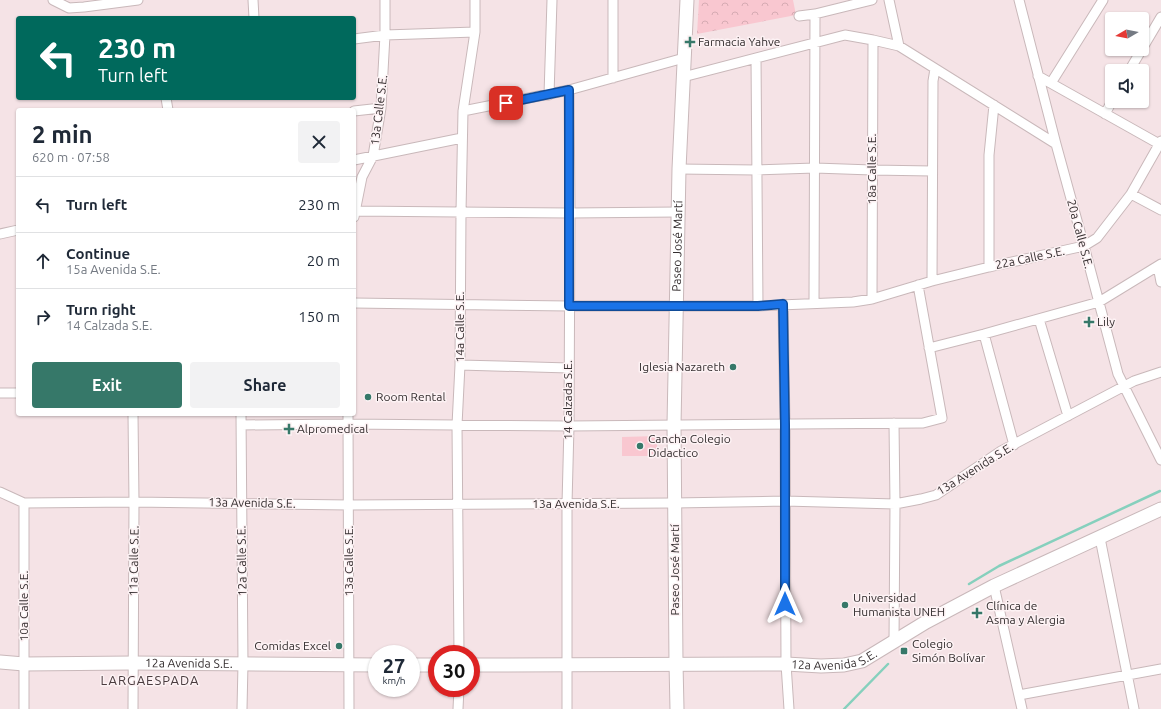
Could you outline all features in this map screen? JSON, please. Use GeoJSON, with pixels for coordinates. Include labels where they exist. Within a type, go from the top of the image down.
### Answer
{"type":"FeatureCollection","features":[{"type":"Feature","properties":{"kind":"street"},"geometry":{"type":"LineString","coordinates":[[53,0],[69,8],[138,0]]}},
{"type":"Feature","properties":{"kind":"street"},"geometry":{"type":"LineString","coordinates":[[254,0],[254,16]]}},
{"type":"Feature","properties":{"kind":"street","name":"13a Calle S.E."},"geometry":{"type":"LineString","coordinates":[[356,205],[362,178],[373,156],[381,108],[385,35],[385,0]]}},
{"type":"Feature","properties":{"kind":"street","name":"14a Calle S.E."},"geometry":{"type":"LineString","coordinates":[[459,645],[457,425],[460,365],[462,138],[463,111],[475,32],[475,0]]}},
{"type":"Feature","properties":{"kind":"street"},"geometry":{"type":"LineString","coordinates":[[549,95],[552,0]]}},
{"type":"Feature","properties":{"kind":"street"},"geometry":{"type":"LineString","coordinates":[[613,0],[613,78]]}},
{"type":"Feature","properties":{"kind":"street","name":"Paseo José Martí"},"geometry":{"type":"LineString","coordinates":[[677,709],[674,425],[679,169],[687,0]]}},
{"type":"Feature","properties":{"kind":"street"},"geometry":{"type":"LineString","coordinates":[[799,16],[815,14],[872,0]]}},
{"type":"Feature","properties":{"kind":"street"},"geometry":{"type":"LineString","coordinates":[[889,0],[899,46]]}},
{"type":"Feature","properties":{"kind":"street","name":"20a Calle S.E."},"geometry":{"type":"LineString","coordinates":[[1019,0],[1118,374],[1161,460]]}},
{"type":"Feature","properties":{"kind":"street"},"geometry":{"type":"LineString","coordinates":[[1051,83],[1103,0]]}},
{"type":"Feature","properties":{"kind":"street"},"geometry":{"type":"LineString","coordinates":[[814,303],[815,14]]}},
{"type":"Feature","properties":{"kind":"street"},"geometry":{"type":"LineString","coordinates":[[1134,64],[1161,17]]}},
{"type":"Feature","properties":{"kind":"street"},"geometry":{"type":"LineString","coordinates":[[356,39],[385,35],[475,32]]}},
{"type":"Feature","properties":{"kind":"street"},"geometry":{"type":"LineString","coordinates":[[683,77],[846,35],[899,46],[1056,144]]}},
{"type":"Feature","properties":{"kind":"street","name":"18a Calle S.E."},"geometry":{"type":"LineString","coordinates":[[872,299],[873,40]]}},
{"type":"Feature","properties":{"kind":"street"},"geometry":{"type":"LineString","coordinates":[[463,111],[549,95],[684,58]]}},
{"type":"Feature","properties":{"kind":"street"},"geometry":{"type":"LineString","coordinates":[[756,58],[758,306]]}},
{"type":"Feature","properties":{"kind":"street"},"geometry":{"type":"LineString","coordinates":[[932,281],[933,81],[935,69]]}},
{"type":"Feature","properties":{"kind":"street"},"geometry":{"type":"LineString","coordinates":[[1038,76],[1160,143]]}},
{"type":"Feature","properties":{"kind":"street","name":"14 Calzada S.E."},"geometry":{"type":"LineString","coordinates":[[567,709],[566,504],[569,426],[569,90]]}},
{"type":"Feature","properties":{"kind":"street"},"geometry":{"type":"LineString","coordinates":[[989,267],[989,155],[994,105]]}},
{"type":"Feature","properties":{"kind":"street"},"geometry":{"type":"LineString","coordinates":[[356,111],[381,108]]}},
{"type":"Feature","properties":{"kind":"street"},"geometry":{"type":"LineString","coordinates":[[1105,114],[1108,108]]}},
{"type":"Feature","properties":{"kind":"street"},"geometry":{"type":"LineString","coordinates":[[356,160],[462,138]]}},
{"type":"Feature","properties":{"kind":"street","name":"22a Calle S.E."},"geometry":{"type":"LineString","coordinates":[[356,303],[569,306],[758,306],[853,302],[872,299],[932,281],[1084,246],[1097,238],[1131,194],[1160,143]]}},
{"type":"Feature","properties":{"kind":"street"},"geometry":{"type":"LineString","coordinates":[[679,169],[756,170],[815,168],[932,171]]}},
{"type":"Feature","properties":{"kind":"street"},"geometry":{"type":"LineString","coordinates":[[1131,194],[1161,210]]}},
{"type":"Feature","properties":{"kind":"street"},"geometry":{"type":"LineString","coordinates":[[356,214],[461,212],[678,212]]}},
{"type":"Feature","properties":{"kind":"street"},"geometry":{"type":"LineString","coordinates":[[0,234],[16,230]]}},
{"type":"Feature","properties":{"kind":"street"},"geometry":{"type":"LineString","coordinates":[[930,348],[1098,302],[1159,265],[1161,282]]}},
{"type":"Feature","properties":{"kind":"street"},"geometry":{"type":"LineString","coordinates":[[241,425],[347,424],[569,426],[923,423],[942,418],[918,285]]}},
{"type":"Feature","properties":{"kind":"street"},"geometry":{"type":"LineString","coordinates":[[783,304],[786,664],[790,709]]}},
{"type":"Feature","properties":{"kind":"street"},"geometry":{"type":"LineString","coordinates":[[1039,319],[1068,416]]}},
{"type":"Feature","properties":{"kind":"street"},"geometry":{"type":"LineString","coordinates":[[984,334],[1014,445]]}},
{"type":"Feature","properties":{"kind":"street"},"geometry":{"type":"LineString","coordinates":[[460,365],[569,368]]}},
{"type":"Feature","properties":{"kind":"street","name":"13a Avenida S.E."},"geometry":{"type":"LineString","coordinates":[[0,492],[24,503],[134,502],[566,504],[785,501],[895,504],[936,495],[1001,452],[1134,381],[1161,372]]}},
{"type":"Feature","properties":{"kind":"street"},"geometry":{"type":"LineString","coordinates":[[0,393],[16,393]]}},
{"type":"Feature","properties":{"kind":"street","name":"11a Calle S.E."},"geometry":{"type":"LineString","coordinates":[[133,416],[133,709]]}},
{"type":"Feature","properties":{"kind":"street","name":"12a Calle S.E."},"geometry":{"type":"LineString","coordinates":[[241,416],[242,709]]}},
{"type":"Feature","properties":{"kind":"street","name":"13a Calle S.E."},"geometry":{"type":"LineString","coordinates":[[348,416],[349,709]]}},
{"type":"Feature","properties":{"kind":"street"},"geometry":{"type":"LineString","coordinates":[[894,423],[894,642]]}},
{"type":"Feature","properties":{"kind":"street","name":"10a Calle S.E."},"geometry":{"type":"LineString","coordinates":[[24,503],[24,709]]}},
{"type":"Feature","properties":{"kind":"street","name":"12a Avenida S.E."},"geometry":{"type":"LineString","coordinates":[[480,665],[676,663],[786,664],[821,666],[844,665],[862,661],[937,616],[994,586],[1161,509]]}},
{"type":"Feature","properties":{"kind":"street"},"geometry":{"type":"LineString","coordinates":[[1100,538],[1134,709]]}},
{"type":"Feature","properties":{"kind":"street"},"geometry":{"type":"LineString","coordinates":[[994,586],[1022,709]]}},
{"type":"Feature","properties":{"kind":"street","name":"12a Avenida S.E."},"geometry":{"type":"LineString","coordinates":[[0,662],[24,664],[368,664]]}},
{"type":"Feature","properties":{"kind":"street"},"geometry":{"type":"LineString","coordinates":[[1019,695],[1161,669]]}},
{"type":"Feature","properties":{"kind":"street"},"geometry":{"type":"LineString","coordinates":[[458,709],[459,697]]}},
{"type":"Feature","properties":{"kind":"green space"},"geometry":{"type":"Polygon","coordinates":[[[699,0],[793,0],[796,15],[697,34],[699,0]]]}},
{"type":"Feature","properties":{"kind":"green space","name":"Cancha Colegio Didactico"},"geometry":{"type":"Polygon","coordinates":[[[657,436],[657,456],[622,456],[622,437],[657,436]]]}},
{"type":"Feature","properties":{"kind":"waterway"},"geometry":{"type":"LineString","coordinates":[[969,584],[999,566],[1160,491]]}},
{"type":"Feature","properties":{"kind":"waterway"},"geometry":{"type":"LineString","coordinates":[[844,709],[888,664]]}},
{"type":"Feature","properties":{"kind":"place","name":"Farmacia Yahve"},"geometry":{"type":"Point","coordinates":[690,42]}},
{"type":"Feature","properties":{"kind":"place","name":"Lily"},"geometry":{"type":"Point","coordinates":[1089,322]}},
{"type":"Feature","properties":{"kind":"place","name":"Iglesia Nazareth"},"geometry":{"type":"Point","coordinates":[733,367]}},
{"type":"Feature","properties":{"kind":"place","name":"Room Rental"},"geometry":{"type":"Point","coordinates":[368,397]}},
{"type":"Feature","properties":{"kind":"place","name":"Alpromedical"},"geometry":{"type":"Point","coordinates":[289,429]}},
{"type":"Feature","properties":{"kind":"place","name":"Cancha Colegio Didactico"},"geometry":{"type":"Point","coordinates":[640,446]}},
{"type":"Feature","properties":{"kind":"place","name":"Universidad Humanista UNEH"},"geometry":{"type":"Point","coordinates":[845,605]}},
{"type":"Feature","properties":{"kind":"place","name":"Clínica de Asma y Alergia"},"geometry":{"type":"Point","coordinates":[977,613]}},
{"type":"Feature","properties":{"kind":"place","name":"Comidas Excel"},"geometry":{"type":"Point","coordinates":[339,646]}},
{"type":"Feature","properties":{"kind":"place","name":"Colegio Simón Bolívar"},"geometry":{"type":"Point","coordinates":[904,651]}},
{"type":"Feature","properties":{"kind":"district","name":"LARGAESPADA"},"geometry":{"type":"Point","coordinates":[150,680]}},
{"type":"Feature","properties":{"kind":"route"},"geometry":{"type":"LineString","coordinates":[[506,103],[569,90],[569,306],[758,306],[783,304],[785,604]]}}]}
